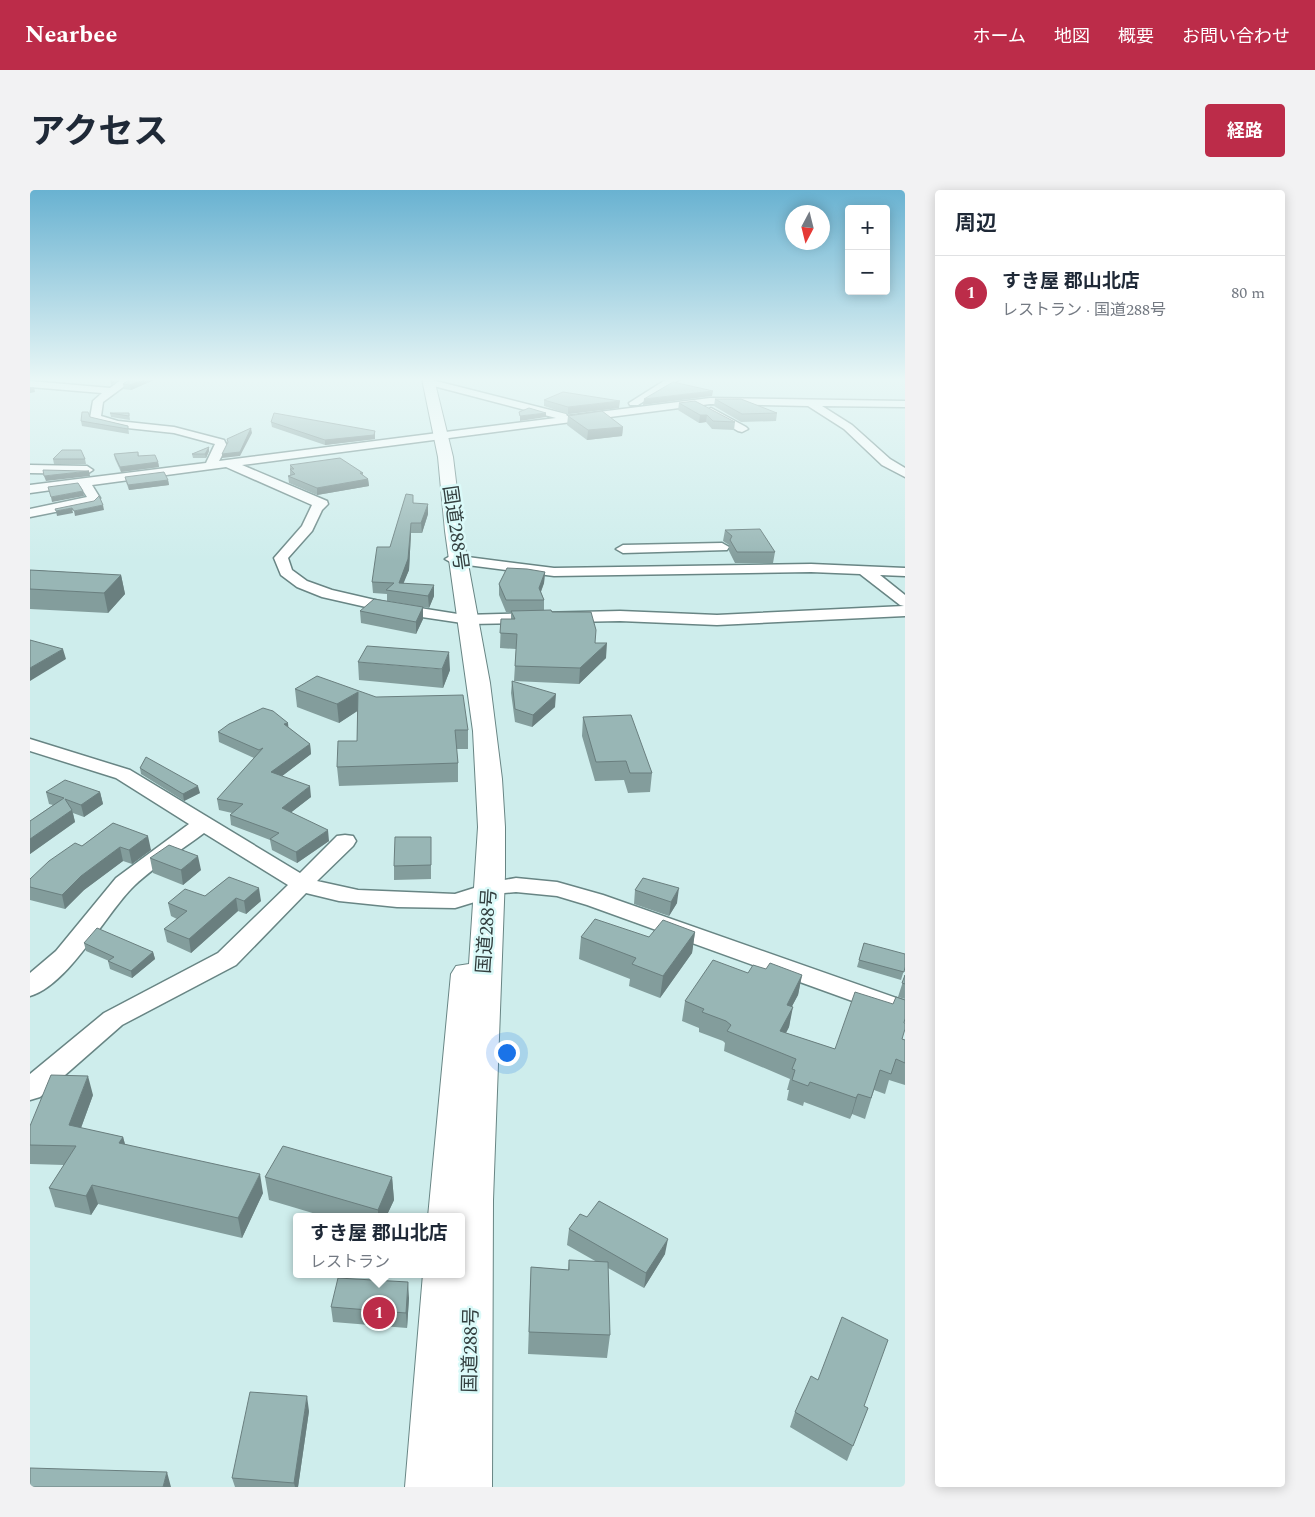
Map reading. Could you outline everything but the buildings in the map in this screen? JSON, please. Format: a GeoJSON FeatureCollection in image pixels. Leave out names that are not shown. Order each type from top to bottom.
{"type":"FeatureCollection","features":[{"type":"Feature","properties":{"kind":"highway","name":"国道288号"},"geometry":{"type":"LineString","coordinates":[[436,440],[464,618],[486,727],[490,798],[482,894],[460,1040],[448,1213]]}},
{"type":"Feature","properties":{"kind":"highway","name":"国道288号"},"geometry":{"type":"LineString","coordinates":[[468,1487],[474,1200],[487,924],[482,894]]}},
{"type":"Feature","properties":{"kind":"highway","name":"国道288号"},"geometry":{"type":"LineString","coordinates":[[429,1487],[444,1278]]}},
{"type":"Feature","properties":{"kind":"street"},"geometry":{"type":"LineString","coordinates":[[210,466],[221,446],[220,442],[211,440]]}},
{"type":"Feature","properties":{"kind":"street"},"geometry":{"type":"LineString","coordinates":[[30,489],[152,475],[417,440]]}},
{"type":"Feature","properties":{"kind":"street"},"geometry":{"type":"LineString","coordinates":[[862,440],[886,462],[905,473]]}},
{"type":"Feature","properties":{"kind":"street"},"geometry":{"type":"LineString","coordinates":[[229,464],[322,504],[316,508],[316,515],[305,531],[293,542],[281,558],[282,567],[290,576],[315,590],[351,601],[464,618],[620,616],[717,620],[905,611]]}},
{"type":"Feature","properties":{"kind":"street"},"geometry":{"type":"LineString","coordinates":[[30,469],[142,468],[152,475]]}},
{"type":"Feature","properties":{"kind":"street"},"geometry":{"type":"LineString","coordinates":[[30,513],[90,502],[94,498],[84,482]]}},
{"type":"Feature","properties":{"kind":"street"},"geometry":{"type":"LineString","coordinates":[[714,533],[732,570]]}},
{"type":"Feature","properties":{"kind":"street"},"geometry":{"type":"LineString","coordinates":[[623,549],[722,548]]}},
{"type":"Feature","properties":{"kind":"street"},"geometry":{"type":"LineString","coordinates":[[455,560],[554,572],[811,568],[866,572],[905,572]]}},
{"type":"Feature","properties":{"kind":"street"},"geometry":{"type":"LineString","coordinates":[[866,572],[871,578],[905,602]]}},
{"type":"Feature","properties":{"kind":"street"},"geometry":{"type":"LineString","coordinates":[[30,745],[123,774],[302,884],[325,893],[455,901],[482,894],[499,886],[546,887],[597,899],[660,925],[905,1011]]}},
{"type":"Feature","properties":{"kind":"street"},"geometry":{"type":"LineString","coordinates":[[30,987],[65,957],[124,883],[204,823]]}},
{"type":"Feature","properties":{"kind":"street"},"geometry":{"type":"LineString","coordinates":[[30,1090],[113,1020],[227,959],[345,841]]}},
{"type":"Feature","properties":{"kind":"place","name":"すき屋 郡山北店"},"geometry":{"type":"Point","coordinates":[379,1313]}}]}
